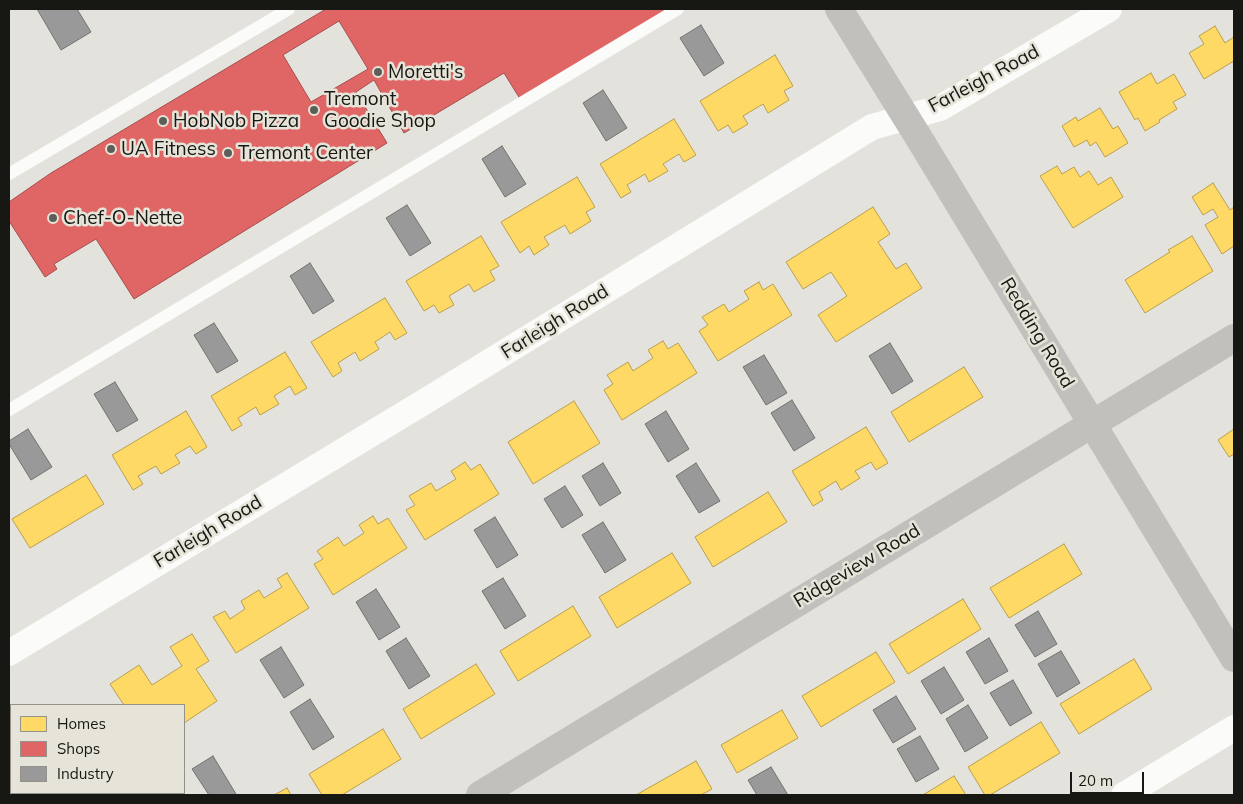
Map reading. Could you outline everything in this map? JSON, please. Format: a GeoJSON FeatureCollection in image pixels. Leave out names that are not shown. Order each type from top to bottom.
{"type":"FeatureCollection","features":[{"type":"Feature","properties":{"kind":"street","name":"Redding Road"},"geometry":{"type":"LineString","coordinates":[[839,9],[1234,658]]}},
{"type":"Feature","properties":{"kind":"street","name":"Farleigh Road"},"geometry":{"type":"LineString","coordinates":[[9,653],[424,402],[872,127],[940,108],[1109,9]]}},
{"type":"Feature","properties":{"kind":"street","name":"Ridgeview Road"},"geometry":{"type":"LineString","coordinates":[[480,795],[1234,338]]}},
{"type":"Feature","properties":{"kind":"street"},"geometry":{"type":"LineString","coordinates":[[1124,795],[1234,728]]}},
{"type":"Feature","properties":{"kind":"lane"},"geometry":{"type":"LineString","coordinates":[[9,174],[289,9]]}},
{"type":"Feature","properties":{"kind":"lane"},"geometry":{"type":"LineString","coordinates":[[9,410],[678,9]]}},
{"type":"Feature","properties":{"kind":"building: Homes"},"geometry":{"type":"Polygon","coordinates":[[[1215,26],[1225,43],[1234,37],[1234,61],[1204,79],[1189,53],[1204,44],[1199,36],[1215,26]]]}},
{"type":"Feature","properties":{"kind":"building: Homes"},"geometry":{"type":"Polygon","coordinates":[[[775,55],[793,86],[784,91],[789,100],[768,113],[763,104],[743,116],[748,124],[733,133],[728,125],[718,131],[700,101],[775,55]]]}},
{"type":"Feature","properties":{"kind":"building: Homes"},"geometry":{"type":"Polygon","coordinates":[[[1151,73],[1157,84],[1174,74],[1186,95],[1173,102],[1177,109],[1145,131],[1138,118],[1135,120],[1119,92],[1151,73]]]}},
{"type":"Feature","properties":{"kind":"building: Homes"},"geometry":{"type":"Polygon","coordinates":[[[1100,108],[1113,129],[1118,126],[1128,143],[1105,157],[1096,142],[1090,146],[1087,140],[1074,147],[1062,126],[1076,117],[1078,121],[1100,108]]]}},
{"type":"Feature","properties":{"kind":"building: Homes"},"geometry":{"type":"Polygon","coordinates":[[[674,119],[696,155],[684,162],[679,154],[663,164],[668,171],[649,182],[645,174],[627,185],[631,192],[621,198],[600,164],[674,119]]]}},
{"type":"Feature","properties":{"kind":"building: Homes"},"geometry":{"type":"Polygon","coordinates":[[[1057,166],[1062,174],[1074,167],[1080,177],[1089,171],[1098,185],[1111,177],[1123,197],[1073,228],[1040,176],[1057,166]]]}},
{"type":"Feature","properties":{"kind":"building: Homes"},"geometry":{"type":"Polygon","coordinates":[[[577,177],[595,207],[586,212],[591,221],[570,234],[565,225],[544,237],[549,245],[534,255],[529,246],[520,253],[501,222],[577,177]]]}},
{"type":"Feature","properties":{"kind":"building: Homes"},"geometry":{"type":"Polygon","coordinates":[[[1213,183],[1230,210],[1234,207],[1234,246],[1222,254],[1205,225],[1218,217],[1213,209],[1203,215],[1192,197],[1213,183]]]}},
{"type":"Feature","properties":{"kind":"building: Homes"},"geometry":{"type":"Polygon","coordinates":[[[873,207],[890,234],[878,242],[896,269],[906,263],[922,288],[836,342],[818,315],[847,296],[831,272],[803,289],[786,262],[873,207]]]}},
{"type":"Feature","properties":{"kind":"building: Homes"},"geometry":{"type":"Polygon","coordinates":[[[481,236],[499,266],[490,271],[495,280],[474,292],[469,284],[449,296],[454,305],[439,313],[434,305],[424,311],[406,281],[481,236]]]}},
{"type":"Feature","properties":{"kind":"building: Homes"},"geometry":{"type":"Polygon","coordinates":[[[1192,236],[1213,271],[1145,313],[1125,280],[1192,236]]]}},
{"type":"Feature","properties":{"kind":"building: Homes"},"geometry":{"type":"Polygon","coordinates":[[[759,282],[763,290],[773,284],[792,315],[718,361],[699,331],[708,325],[702,317],[724,304],[729,312],[749,299],[744,291],[759,282]]]}},
{"type":"Feature","properties":{"kind":"building: Homes"},"geometry":{"type":"Polygon","coordinates":[[[385,298],[407,333],[395,340],[390,332],[375,342],[379,349],[360,361],[355,352],[338,363],[342,371],[333,377],[311,342],[385,298]]]}},
{"type":"Feature","properties":{"kind":"building: Homes"},"geometry":{"type":"Polygon","coordinates":[[[663,341],[668,349],[678,343],[697,373],[622,420],[604,390],[613,384],[607,375],[628,362],[633,371],[653,358],[648,350],[663,341]]]}},
{"type":"Feature","properties":{"kind":"building: Homes"},"geometry":{"type":"Polygon","coordinates":[[[285,352],[307,388],[295,395],[290,386],[274,396],[279,404],[260,415],[256,407],[238,418],[242,425],[232,431],[211,396],[285,352]]]}},
{"type":"Feature","properties":{"kind":"building: Homes"},"geometry":{"type":"Polygon","coordinates":[[[964,367],[983,397],[909,442],[891,412],[964,367]]]}},
{"type":"Feature","properties":{"kind":"building: Homes"},"geometry":{"type":"Polygon","coordinates":[[[574,401],[600,443],[533,484],[508,442],[574,401]]]}},
{"type":"Feature","properties":{"kind":"building: Homes"},"geometry":{"type":"Polygon","coordinates":[[[186,411],[207,447],[196,454],[190,446],[175,455],[180,463],[161,474],[156,466],[138,476],[143,484],[133,490],[112,455],[186,411]]]}},
{"type":"Feature","properties":{"kind":"building: Homes"},"geometry":{"type":"Polygon","coordinates":[[[866,427],[888,463],[876,470],[871,462],[855,471],[860,478],[841,490],[836,481],[819,492],[823,500],[813,506],[792,471],[866,427]]]}},
{"type":"Feature","properties":{"kind":"building: Homes"},"geometry":{"type":"Polygon","coordinates":[[[1234,429],[1234,454],[1229,457],[1218,440],[1234,429]]]}},
{"type":"Feature","properties":{"kind":"building: Homes"},"geometry":{"type":"Polygon","coordinates":[[[465,462],[471,470],[480,464],[499,494],[425,540],[406,510],[415,505],[409,496],[431,483],[436,491],[456,479],[451,471],[465,462]]]}},
{"type":"Feature","properties":{"kind":"building: Homes"},"geometry":{"type":"Polygon","coordinates":[[[86,475],[104,504],[30,548],[12,519],[86,475]]]}},
{"type":"Feature","properties":{"kind":"building: Homes"},"geometry":{"type":"Polygon","coordinates":[[[768,492],[787,522],[713,567],[695,537],[768,492]]]}},
{"type":"Feature","properties":{"kind":"building: Homes"},"geometry":{"type":"Polygon","coordinates":[[[373,516],[378,524],[388,518],[407,548],[333,595],[314,564],[323,559],[317,551],[338,537],[344,546],[364,533],[359,525],[373,516]]]}},
{"type":"Feature","properties":{"kind":"building: Homes"},"geometry":{"type":"Polygon","coordinates":[[[1064,544],[1082,574],[1009,618],[990,588],[1064,544]]]}},
{"type":"Feature","properties":{"kind":"building: Homes"},"geometry":{"type":"Polygon","coordinates":[[[672,553],[691,583],[617,628],[599,597],[672,553]]]}},
{"type":"Feature","properties":{"kind":"building: Homes"},"geometry":{"type":"Polygon","coordinates":[[[287,573],[309,608],[236,653],[213,617],[225,611],[230,619],[245,609],[241,601],[259,590],[264,598],[282,587],[277,579],[287,573]]]}},
{"type":"Feature","properties":{"kind":"building: Homes"},"geometry":{"type":"Polygon","coordinates":[[[963,599],[981,629],[908,674],[889,644],[963,599]]]}},
{"type":"Feature","properties":{"kind":"building: Homes"},"geometry":{"type":"Polygon","coordinates":[[[573,606],[591,636],[518,681],[500,651],[573,606]]]}},
{"type":"Feature","properties":{"kind":"building: Homes"},"geometry":{"type":"Polygon","coordinates":[[[192,634],[209,661],[196,669],[217,701],[185,722],[185,704],[123,704],[110,684],[139,665],[152,685],[182,666],[170,647],[192,634]]]}},
{"type":"Feature","properties":{"kind":"building: Homes"},"geometry":{"type":"Polygon","coordinates":[[[876,652],[895,682],[821,727],[802,696],[876,652]]]}},
{"type":"Feature","properties":{"kind":"building: Homes"},"geometry":{"type":"Polygon","coordinates":[[[1134,659],[1152,689],[1079,734],[1060,704],[1134,659]]]}},
{"type":"Feature","properties":{"kind":"building: Homes"},"geometry":{"type":"Polygon","coordinates":[[[476,664],[495,694],[421,739],[403,709],[476,664]]]}},
{"type":"Feature","properties":{"kind":"building: Homes"},"geometry":{"type":"Polygon","coordinates":[[[782,710],[798,738],[737,773],[721,745],[782,710]]]}},
{"type":"Feature","properties":{"kind":"building: Homes"},"geometry":{"type":"Polygon","coordinates":[[[1041,722],[1060,753],[990,795],[985,795],[968,767],[1041,722]]]}},
{"type":"Feature","properties":{"kind":"building: Homes"},"geometry":{"type":"Polygon","coordinates":[[[383,729],[401,759],[342,795],[322,795],[309,774],[383,729]]]}},
{"type":"Feature","properties":{"kind":"building: Homes"},"geometry":{"type":"Polygon","coordinates":[[[696,761],[712,789],[701,795],[636,795],[696,761]]]}},
{"type":"Feature","properties":{"kind":"building: Homes"},"geometry":{"type":"Polygon","coordinates":[[[954,776],[966,795],[923,795],[954,776]]]}},
{"type":"Feature","properties":{"kind":"building: Homes"},"geometry":{"type":"Polygon","coordinates":[[[287,788],[291,795],[274,795],[287,788]]]}},
{"type":"Feature","properties":{"kind":"building: Shops","name":"Tremont Center"},"geometry":{"type":"Polygon","coordinates":[[[326,9],[673,9],[522,102],[504,73],[404,133],[374,80],[356,92],[387,143],[134,299],[96,239],[54,264],[57,269],[45,277],[9,221],[9,202],[51,173],[326,9]],[[339,21],[283,55],[311,102],[368,69],[339,21]]]}},
{"type":"Feature","properties":{"kind":"building: Industry"},"geometry":{"type":"Polygon","coordinates":[[[37,9],[77,9],[91,32],[61,50],[37,9]]]}},
{"type":"Feature","properties":{"kind":"building: Industry"},"geometry":{"type":"Polygon","coordinates":[[[701,25],[724,63],[704,76],[680,38],[701,25]]]}},
{"type":"Feature","properties":{"kind":"building: Industry"},"geometry":{"type":"Polygon","coordinates":[[[603,90],[627,128],[606,141],[583,103],[603,90]]]}},
{"type":"Feature","properties":{"kind":"building: Industry"},"geometry":{"type":"Polygon","coordinates":[[[502,146],[526,184],[505,197],[482,159],[502,146]]]}},
{"type":"Feature","properties":{"kind":"building: Industry"},"geometry":{"type":"Polygon","coordinates":[[[407,205],[431,243],[410,256],[386,218],[407,205]]]}},
{"type":"Feature","properties":{"kind":"building: Industry"},"geometry":{"type":"Polygon","coordinates":[[[310,263],[334,301],[313,314],[290,276],[310,263]]]}},
{"type":"Feature","properties":{"kind":"building: Industry"},"geometry":{"type":"Polygon","coordinates":[[[214,323],[238,361],[217,373],[194,335],[214,323]]]}},
{"type":"Feature","properties":{"kind":"building: Industry"},"geometry":{"type":"Polygon","coordinates":[[[890,343],[913,381],[892,394],[869,356],[890,343]]]}},
{"type":"Feature","properties":{"kind":"building: Industry"},"geometry":{"type":"Polygon","coordinates":[[[764,355],[787,393],[766,405],[743,367],[764,355]]]}},
{"type":"Feature","properties":{"kind":"building: Industry"},"geometry":{"type":"Polygon","coordinates":[[[115,382],[138,420],[117,432],[94,394],[115,382]]]}},
{"type":"Feature","properties":{"kind":"building: Industry"},"geometry":{"type":"Polygon","coordinates":[[[792,400],[815,438],[794,451],[771,413],[792,400]]]}},
{"type":"Feature","properties":{"kind":"building: Industry"},"geometry":{"type":"Polygon","coordinates":[[[666,411],[689,449],[668,462],[645,424],[666,411]]]}},
{"type":"Feature","properties":{"kind":"building: Industry"},"geometry":{"type":"Polygon","coordinates":[[[28,429],[52,467],[31,480],[9,444],[9,441],[28,429]]]}},
{"type":"Feature","properties":{"kind":"building: Industry"},"geometry":{"type":"Polygon","coordinates":[[[603,463],[621,493],[600,506],[582,476],[603,463]]]}},
{"type":"Feature","properties":{"kind":"building: Industry"},"geometry":{"type":"Polygon","coordinates":[[[696,463],[720,501],[699,513],[676,476],[696,463]]]}},
{"type":"Feature","properties":{"kind":"building: Industry"},"geometry":{"type":"Polygon","coordinates":[[[565,486],[583,515],[562,528],[544,499],[565,486]]]}},
{"type":"Feature","properties":{"kind":"building: Industry"},"geometry":{"type":"Polygon","coordinates":[[[495,517],[518,555],[497,568],[474,530],[495,517]]]}},
{"type":"Feature","properties":{"kind":"building: Industry"},"geometry":{"type":"Polygon","coordinates":[[[603,522],[626,560],[605,573],[582,535],[603,522]]]}},
{"type":"Feature","properties":{"kind":"building: Industry"},"geometry":{"type":"Polygon","coordinates":[[[503,578],[526,616],[505,629],[482,591],[503,578]]]}},
{"type":"Feature","properties":{"kind":"building: Industry"},"geometry":{"type":"Polygon","coordinates":[[[376,589],[400,627],[379,640],[356,602],[376,589]]]}},
{"type":"Feature","properties":{"kind":"building: Industry"},"geometry":{"type":"Polygon","coordinates":[[[1038,611],[1057,644],[1035,657],[1015,625],[1038,611]]]}},
{"type":"Feature","properties":{"kind":"building: Industry"},"geometry":{"type":"Polygon","coordinates":[[[406,638],[430,676],[409,689],[386,651],[406,638]]]}},
{"type":"Feature","properties":{"kind":"building: Industry"},"geometry":{"type":"Polygon","coordinates":[[[989,638],[1008,671],[985,684],[966,652],[989,638]]]}},
{"type":"Feature","properties":{"kind":"building: Industry"},"geometry":{"type":"Polygon","coordinates":[[[281,647],[304,685],[284,698],[260,660],[281,647]]]}},
{"type":"Feature","properties":{"kind":"building: Industry"},"geometry":{"type":"Polygon","coordinates":[[[1061,651],[1080,683],[1057,697],[1038,664],[1061,651]]]}},
{"type":"Feature","properties":{"kind":"building: Industry"},"geometry":{"type":"Polygon","coordinates":[[[944,667],[964,700],[941,714],[921,681],[944,667]]]}},
{"type":"Feature","properties":{"kind":"building: Industry"},"geometry":{"type":"Polygon","coordinates":[[[1013,680],[1032,713],[1010,726],[990,693],[1013,680]]]}},
{"type":"Feature","properties":{"kind":"building: Industry"},"geometry":{"type":"Polygon","coordinates":[[[896,696],[916,729],[893,743],[873,710],[896,696]]]}},
{"type":"Feature","properties":{"kind":"building: Industry"},"geometry":{"type":"Polygon","coordinates":[[[310,699],[334,737],[313,750],[290,712],[310,699]]]}},
{"type":"Feature","properties":{"kind":"building: Industry"},"geometry":{"type":"Polygon","coordinates":[[[968,705],[988,738],[965,752],[946,719],[968,705]]]}},
{"type":"Feature","properties":{"kind":"building: Industry"},"geometry":{"type":"Polygon","coordinates":[[[920,736],[939,769],[916,782],[897,749],[920,736]]]}},
{"type":"Feature","properties":{"kind":"building: Industry"},"geometry":{"type":"Polygon","coordinates":[[[213,756],[236,794],[209,795],[192,769],[213,756]]]}},
{"type":"Feature","properties":{"kind":"building: Industry"},"geometry":{"type":"Polygon","coordinates":[[[771,767],[788,795],[757,795],[748,780],[771,767]]]}},
{"type":"Feature","properties":{"kind":"place","name":"Moretti's"},"geometry":{"type":"Point","coordinates":[378,72]}},
{"type":"Feature","properties":{"kind":"place","name":"Tremont Goodie Shop"},"geometry":{"type":"Point","coordinates":[314,110]}},
{"type":"Feature","properties":{"kind":"place","name":"HobNob Pizza"},"geometry":{"type":"Point","coordinates":[163,121]}},
{"type":"Feature","properties":{"kind":"place","name":"UA Fitness"},"geometry":{"type":"Point","coordinates":[111,149]}},
{"type":"Feature","properties":{"kind":"place","name":"Tremont Center"},"geometry":{"type":"Point","coordinates":[228,153]}},
{"type":"Feature","properties":{"kind":"place","name":"Chef-O-Nette"},"geometry":{"type":"Point","coordinates":[53,218]}}]}
